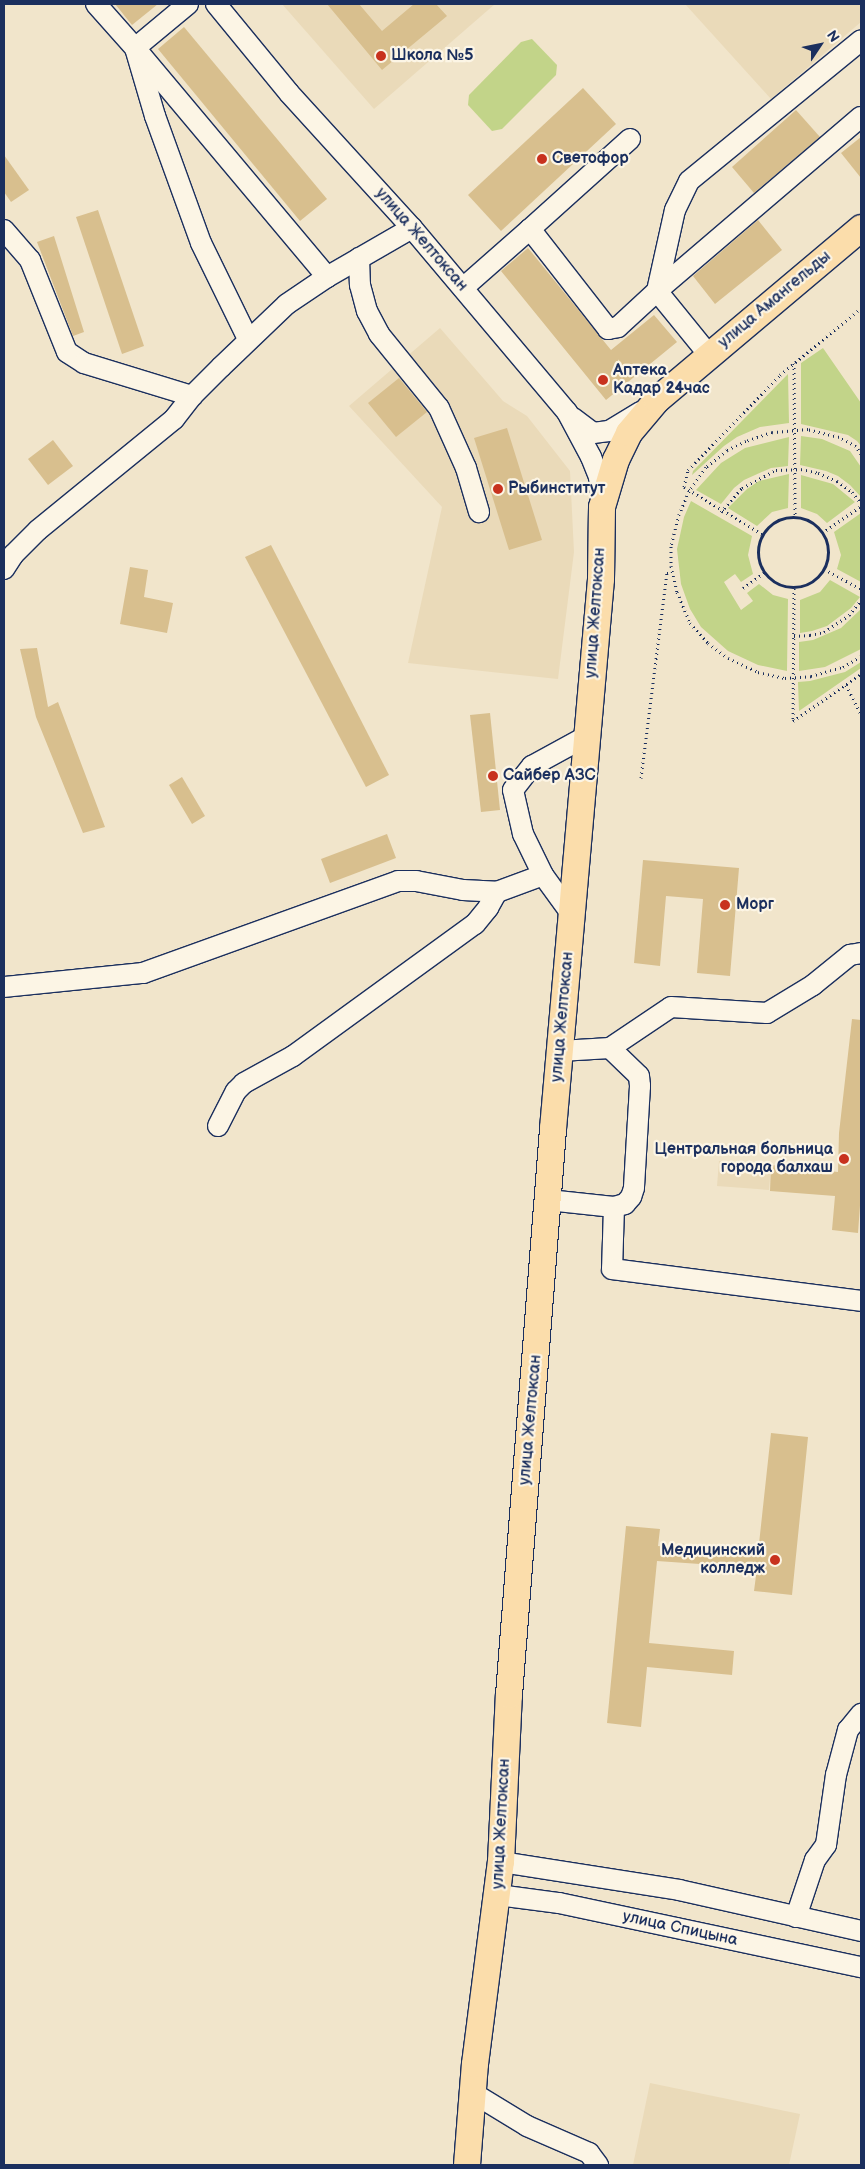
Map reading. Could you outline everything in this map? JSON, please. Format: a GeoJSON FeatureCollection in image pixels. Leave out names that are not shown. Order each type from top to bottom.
{"type":"FeatureCollection","features":[{"type":"Feature","properties":{"kind":"main road","name":"улица Амангельды"},"geometry":{"type":"LineString","coordinates":[[657,400],[861,228]]}},
{"type":"Feature","properties":{"kind":"main road"},"geometry":{"type":"LineString","coordinates":[[602,507],[616,460],[630,434],[657,400]]}},
{"type":"Feature","properties":{"kind":"main road","name":"улица Желтоксан"},"geometry":{"type":"LineString","coordinates":[[467,2165],[473,2093],[501,1862],[509,1695],[560,1052],[601,579],[602,507]]}},
{"type":"Feature","properties":{"kind":"street"},"geometry":{"type":"LineString","coordinates":[[96,4],[327,277]]}},
{"type":"Feature","properties":{"kind":"street"},"geometry":{"type":"LineString","coordinates":[[134,48],[188,4]]}},
{"type":"Feature","properties":{"kind":"street","name":"улица Желтоксан"},"geometry":{"type":"LineString","coordinates":[[216,4],[289,94],[412,228],[567,412],[584,442],[599,477],[602,507]]}},
{"type":"Feature","properties":{"kind":"street"},"geometry":{"type":"LineString","coordinates":[[657,291],[676,210],[689,181],[861,40]]}},
{"type":"Feature","properties":{"kind":"street"},"geometry":{"type":"LineString","coordinates":[[134,48],[155,116],[201,243],[248,339]]}},
{"type":"Feature","properties":{"kind":"street"},"geometry":{"type":"LineString","coordinates":[[530,229],[608,329],[618,327],[657,291],[861,117]]}},
{"type":"Feature","properties":{"kind":"street"},"geometry":{"type":"LineString","coordinates":[[463,288],[630,139]]}},
{"type":"Feature","properties":{"kind":"street"},"geometry":{"type":"LineString","coordinates":[[7,556],[174,419],[192,396],[248,339],[287,304],[327,277],[412,228]]}},
{"type":"Feature","properties":{"kind":"street"},"geometry":{"type":"LineString","coordinates":[[4,230],[30,260],[67,352],[84,363],[192,396]]}},
{"type":"Feature","properties":{"kind":"street"},"geometry":{"type":"LineString","coordinates":[[359,258],[360,285],[368,311],[379,334],[439,408],[466,468],[479,512]]}},
{"type":"Feature","properties":{"kind":"street"},"geometry":{"type":"LineString","coordinates":[[657,291],[709,355]]}},
{"type":"Feature","properties":{"kind":"street","name":"улица Амангельды"},"geometry":{"type":"LineString","coordinates":[[567,412],[594,433],[609,431],[657,400]]}},
{"type":"Feature","properties":{"kind":"street"},"geometry":{"type":"LineString","coordinates":[[572,915],[543,875],[523,834],[513,790],[532,766],[587,736]]}},
{"type":"Feature","properties":{"kind":"street"},"geometry":{"type":"LineString","coordinates":[[4,987],[143,973],[398,881],[416,881],[463,890],[497,892],[543,875]]}},
{"type":"Feature","properties":{"kind":"street"},"geometry":{"type":"LineString","coordinates":[[218,1126],[236,1091],[244,1083],[292,1056],[475,924],[497,892]]}},
{"type":"Feature","properties":{"kind":"street"},"geometry":{"type":"LineString","coordinates":[[560,1052],[610,1048],[671,1007],[767,1012],[813,985],[850,955],[861,953]]}},
{"type":"Feature","properties":{"kind":"street"},"geometry":{"type":"LineString","coordinates":[[548,1200],[614,1207],[625,1204],[631,1198],[634,1188],[639,1076],[610,1048]]}},
{"type":"Feature","properties":{"kind":"street"},"geometry":{"type":"LineString","coordinates":[[614,1207],[612,1269],[861,1301]]}},
{"type":"Feature","properties":{"kind":"street"},"geometry":{"type":"LineString","coordinates":[[796,1917],[815,1860],[826,1846],[836,1775],[848,1730],[861,1714]]}},
{"type":"Feature","properties":{"kind":"street"},"geometry":{"type":"LineString","coordinates":[[501,1862],[678,1890],[861,1931]]}},
{"type":"Feature","properties":{"kind":"street","name":"улица Спицына"},"geometry":{"type":"LineString","coordinates":[[498,1895],[559,1903],[861,1967]]}},
{"type":"Feature","properties":{"kind":"street"},"geometry":{"type":"LineString","coordinates":[[473,2093],[527,2126],[589,2153],[598,2165]]}},
{"type":"Feature","properties":{"kind":"path"},"geometry":{"type":"LineString","coordinates":[[762,534],[689,492],[684,487],[688,470],[794,363],[861,308]]}},
{"type":"Feature","properties":{"kind":"path"},"geometry":{"type":"LineString","coordinates":[[794,363],[795,517]]}},
{"type":"Feature","properties":{"kind":"path"},"geometry":{"type":"LineString","coordinates":[[861,454],[856,446],[839,437],[795,429],[772,432],[727,450],[706,468],[689,492],[679,514],[671,546],[673,573],[677,592],[690,623],[708,643],[728,658],[758,672],[793,677],[811,676],[843,668],[861,656]]}},
{"type":"Feature","properties":{"kind":"path"},"geometry":{"type":"LineString","coordinates":[[721,512],[742,488],[759,477],[776,470],[795,469],[818,473],[836,481],[852,492],[861,505],[822,533]]}},
{"type":"Feature","properties":{"kind":"path"},"geometry":{"type":"LineString","coordinates":[[795,517],[814,524],[822,533],[827,543],[828,555],[824,569],[811,583],[794,588],[778,585],[764,573],[758,558],[758,546],[762,534],[770,525],[780,519],[795,517]]}},
{"type":"Feature","properties":{"kind":"path"},"geometry":{"type":"LineString","coordinates":[[824,569],[861,589]]}},
{"type":"Feature","properties":{"kind":"path"},"geometry":{"type":"LineString","coordinates":[[641,778],[667,573],[673,573]]}},
{"type":"Feature","properties":{"kind":"path"},"geometry":{"type":"LineString","coordinates":[[743,588],[764,573]]}},
{"type":"Feature","properties":{"kind":"path"},"geometry":{"type":"LineString","coordinates":[[794,588],[793,721],[861,674]]}},
{"type":"Feature","properties":{"kind":"path"},"geometry":{"type":"LineString","coordinates":[[794,636],[810,635],[831,628],[849,615],[861,600]]}},
{"type":"Feature","properties":{"kind":"path"},"geometry":{"type":"LineString","coordinates":[[846,685],[861,716]]}},
{"type":"Feature","properties":{"kind":"shaded area","name":"Школа №5"},"geometry":{"type":"Polygon","coordinates":[[[282,4],[495,4],[374,109],[282,4]]]}},
{"type":"Feature","properties":{"kind":"shaded area"},"geometry":{"type":"Polygon","coordinates":[[[685,4],[860,4],[861,22],[771,99],[685,4]]]}},
{"type":"Feature","properties":{"kind":"shaded area","name":"Рыбинститут"},"geometry":{"type":"Polygon","coordinates":[[[440,328],[503,401],[527,416],[570,471],[574,552],[558,679],[408,663],[442,507],[349,406],[440,328]]]}},
{"type":"Feature","properties":{"kind":"shaded area"},"geometry":{"type":"Polygon","coordinates":[[[719,1161],[771,1165],[769,1190],[717,1186],[719,1161]]]}},
{"type":"Feature","properties":{"kind":"shaded area"},"geometry":{"type":"Polygon","coordinates":[[[650,2083],[800,2114],[789,2165],[633,2165],[650,2083]]]}},
{"type":"Feature","properties":{"kind":"green space"},"geometry":{"type":"Polygon","coordinates":[[[532,39],[557,65],[556,75],[502,129],[492,131],[468,105],[469,95],[521,42],[532,39]]]}},
{"type":"Feature","properties":{"kind":"green space"},"geometry":{"type":"Polygon","coordinates":[[[823,348],[861,403],[861,446],[848,435],[801,424],[801,363],[823,348]]]}},
{"type":"Feature","properties":{"kind":"green space"},"geometry":{"type":"Polygon","coordinates":[[[788,374],[789,423],[760,427],[737,437],[724,446],[692,475],[693,471],[788,374]]]}},
{"type":"Feature","properties":{"kind":"green space"},"geometry":{"type":"Polygon","coordinates":[[[801,436],[822,439],[850,451],[861,467],[861,497],[838,476],[800,465],[801,436]]]}},
{"type":"Feature","properties":{"kind":"green space"},"geometry":{"type":"Polygon","coordinates":[[[789,437],[788,466],[771,468],[744,480],[734,488],[721,504],[696,490],[721,463],[745,448],[789,437]]]}},
{"type":"Feature","properties":{"kind":"green space"},"geometry":{"type":"Polygon","coordinates":[[[789,474],[788,508],[772,512],[757,526],[728,508],[747,489],[759,481],[789,474]]]}},
{"type":"Feature","properties":{"kind":"green space"},"geometry":{"type":"Polygon","coordinates":[[[801,475],[833,484],[855,502],[827,523],[817,514],[801,508],[801,475]]]}},
{"type":"Feature","properties":{"kind":"green space"},"geometry":{"type":"Polygon","coordinates":[[[691,501],[752,536],[748,555],[753,574],[741,582],[735,574],[724,582],[741,610],[753,601],[747,593],[759,584],[773,595],[788,599],[787,671],[758,665],[728,651],[701,627],[690,609],[681,584],[677,549],[684,517],[691,501]]]}},
{"type":"Feature","properties":{"kind":"green space"},"geometry":{"type":"Polygon","coordinates":[[[861,513],[861,582],[837,569],[841,555],[834,532],[861,513]]]}},
{"type":"Feature","properties":{"kind":"green space"},"geometry":{"type":"Polygon","coordinates":[[[830,580],[860,597],[851,608],[827,626],[800,633],[800,600],[820,592],[830,580]]]}},
{"type":"Feature","properties":{"kind":"green space"},"geometry":{"type":"Polygon","coordinates":[[[861,609],[861,649],[825,667],[799,671],[799,642],[813,640],[841,628],[861,609]]]}},
{"type":"Feature","properties":{"kind":"green space"},"geometry":{"type":"Polygon","coordinates":[[[861,662],[861,668],[799,711],[798,682],[810,681],[845,672],[861,662]]]}},
{"type":"Feature","properties":{"kind":"building"},"geometry":{"type":"Polygon","coordinates":[[[115,4],[158,4],[132,25],[115,4]]]}},
{"type":"Feature","properties":{"kind":"building"},"geometry":{"type":"Polygon","coordinates":[[[327,4],[359,4],[382,31],[414,4],[436,4],[447,16],[382,70],[327,4]]]}},
{"type":"Feature","properties":{"kind":"building"},"geometry":{"type":"Polygon","coordinates":[[[184,27],[327,199],[300,221],[158,49],[184,27]]]}},
{"type":"Feature","properties":{"kind":"building","name":"Светофор"},"geometry":{"type":"Polygon","coordinates":[[[583,88],[616,124],[501,231],[468,195],[583,88]]]}},
{"type":"Feature","properties":{"kind":"building"},"geometry":{"type":"Polygon","coordinates":[[[796,110],[820,137],[754,193],[732,167],[796,110]]]}},
{"type":"Feature","properties":{"kind":"building"},"geometry":{"type":"Polygon","coordinates":[[[861,137],[861,178],[841,153],[861,137]]]}},
{"type":"Feature","properties":{"kind":"building"},"geometry":{"type":"Polygon","coordinates":[[[4,155],[29,190],[11,202],[4,192],[4,155]]]}},
{"type":"Feature","properties":{"kind":"building"},"geometry":{"type":"Polygon","coordinates":[[[98,210],[144,346],[122,354],[76,217],[98,210]]]}},
{"type":"Feature","properties":{"kind":"building"},"geometry":{"type":"Polygon","coordinates":[[[758,220],[782,250],[715,304],[693,276],[758,220]]]}},
{"type":"Feature","properties":{"kind":"building"},"geometry":{"type":"Polygon","coordinates":[[[54,236],[84,332],[73,336],[37,242],[54,236]]]}},
{"type":"Feature","properties":{"kind":"building"},"geometry":{"type":"Polygon","coordinates":[[[528,248],[611,350],[654,315],[677,342],[606,400],[501,271],[528,248]]]}},
{"type":"Feature","properties":{"kind":"building"},"geometry":{"type":"Polygon","coordinates":[[[399,378],[427,412],[396,437],[368,403],[399,378]]]}},
{"type":"Feature","properties":{"kind":"building"},"geometry":{"type":"Polygon","coordinates":[[[507,428],[542,540],[509,550],[474,438],[507,428]]]}},
{"type":"Feature","properties":{"kind":"building"},"geometry":{"type":"Polygon","coordinates":[[[53,440],[73,466],[48,485],[28,459],[53,440]]]}},
{"type":"Feature","properties":{"kind":"building"},"geometry":{"type":"Polygon","coordinates":[[[271,545],[389,775],[366,787],[245,557],[271,545]]]}},
{"type":"Feature","properties":{"kind":"building"},"geometry":{"type":"Polygon","coordinates":[[[130,567],[148,570],[144,597],[173,603],[167,633],[120,624],[130,567]]]}},
{"type":"Feature","properties":{"kind":"building"},"geometry":{"type":"Polygon","coordinates":[[[37,648],[48,707],[58,702],[105,827],[83,833],[36,717],[20,649],[37,648]]]}},
{"type":"Feature","properties":{"kind":"building"},"geometry":{"type":"Polygon","coordinates":[[[490,713],[500,810],[481,812],[470,715],[490,713]]]}},
{"type":"Feature","properties":{"kind":"building"},"geometry":{"type":"Polygon","coordinates":[[[182,777],[205,816],[192,824],[169,785],[182,777]]]}},
{"type":"Feature","properties":{"kind":"building"},"geometry":{"type":"Polygon","coordinates":[[[387,834],[396,858],[330,883],[321,859],[387,834]]]}},
{"type":"Feature","properties":{"kind":"building"},"geometry":{"type":"Polygon","coordinates":[[[643,860],[739,868],[730,976],[697,973],[703,899],[666,896],[660,966],[634,963],[643,860]]]}},
{"type":"Feature","properties":{"kind":"building"},"geometry":{"type":"Polygon","coordinates":[[[852,1019],[861,1020],[861,1192],[858,1233],[832,1230],[835,1196],[770,1191],[771,1165],[838,1172],[839,1133],[852,1019]]]}},
{"type":"Feature","properties":{"kind":"building"},"geometry":{"type":"Polygon","coordinates":[[[771,1433],[808,1437],[792,1595],[754,1591],[757,1568],[657,1561],[649,1643],[734,1651],[732,1675],[647,1667],[641,1727],[607,1723],[626,1526],[660,1529],[658,1546],[758,1553],[771,1433]]]}},
{"type":"Feature","properties":{"kind":"place","name":"Школа №5"},"geometry":{"type":"Point","coordinates":[381,56]}},
{"type":"Feature","properties":{"kind":"place","name":"Светофор"},"geometry":{"type":"Point","coordinates":[542,159]}},
{"type":"Feature","properties":{"kind":"place","name":"Аптека Кадар 24час"},"geometry":{"type":"Point","coordinates":[603,380]}},
{"type":"Feature","properties":{"kind":"place","name":"Рыбинститут"},"geometry":{"type":"Point","coordinates":[498,489]}},
{"type":"Feature","properties":{"kind":"place","name":"Сайбер АЗС"},"geometry":{"type":"Point","coordinates":[493,776]}},
{"type":"Feature","properties":{"kind":"place","name":"Морг"},"geometry":{"type":"Point","coordinates":[725,905]}},
{"type":"Feature","properties":{"kind":"place","name":"Центральная больница города балхаш"},"geometry":{"type":"Point","coordinates":[844,1159]}},
{"type":"Feature","properties":{"kind":"place","name":"Медицинский колледж"},"geometry":{"type":"Point","coordinates":[775,1560]}}]}
